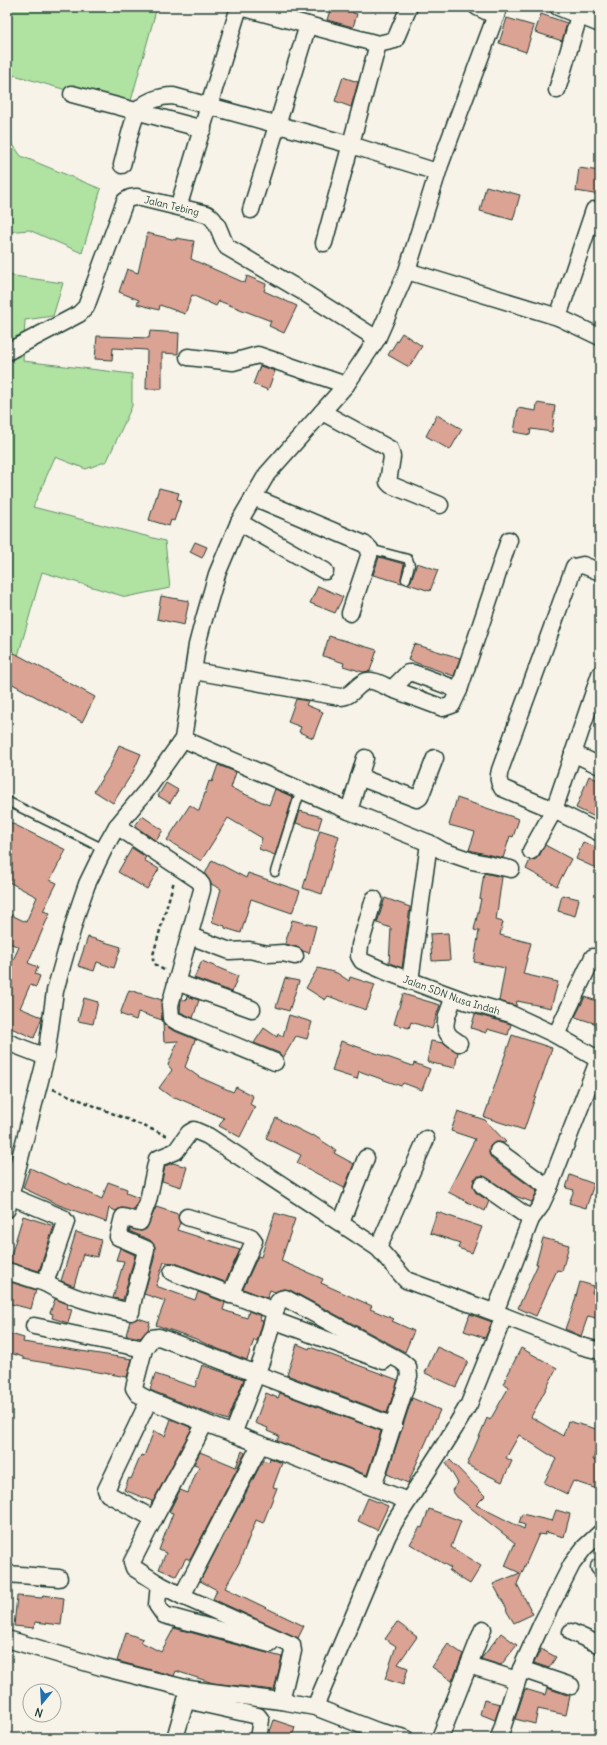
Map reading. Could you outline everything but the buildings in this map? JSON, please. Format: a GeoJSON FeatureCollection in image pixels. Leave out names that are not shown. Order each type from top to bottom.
{"type":"FeatureCollection","features":[{"type":"Feature","properties":{"kind":"street"},"geometry":{"type":"LineString","coordinates":[[182,198],[240,7],[378,44],[396,40],[409,7]]}},
{"type":"Feature","properties":{"kind":"street"},"geometry":{"type":"LineString","coordinates":[[45,1283],[66,1222],[63,1218],[9,1203],[46,1057],[55,991],[87,884],[117,826],[147,790],[183,739],[197,645],[217,574],[239,522],[267,474],[346,385],[378,339],[407,271],[437,172],[497,11],[477,7]]}},
{"type":"Feature","properties":{"kind":"street"},"geometry":{"type":"LineString","coordinates":[[558,7],[600,24]]}},
{"type":"Feature","properties":{"kind":"street"},"geometry":{"type":"LineString","coordinates":[[557,90],[579,16]]}},
{"type":"Feature","properties":{"kind":"street"},"geometry":{"type":"LineString","coordinates":[[251,210],[308,25]]}},
{"type":"Feature","properties":{"kind":"street"},"geometry":{"type":"LineString","coordinates":[[324,243],[378,44]]}},
{"type":"Feature","properties":{"kind":"street"},"geometry":{"type":"LineString","coordinates":[[72,94],[203,129]]}},
{"type":"Feature","properties":{"kind":"street"},"geometry":{"type":"LineString","coordinates":[[122,165],[137,112],[152,100],[164,96],[173,96],[351,145],[437,172]]}},
{"type":"Feature","properties":{"kind":"street","name":"Jalan Tebing"},"geometry":{"type":"LineString","coordinates":[[10,351],[79,314],[86,307],[125,201],[136,197],[207,214],[217,223],[222,240],[227,247],[300,290],[378,339]]}},
{"type":"Feature","properties":{"kind":"street"},"geometry":{"type":"LineString","coordinates":[[558,317],[594,210]]}},
{"type":"Feature","properties":{"kind":"street"},"geometry":{"type":"LineString","coordinates":[[407,271],[558,317],[600,337]]}},
{"type":"Feature","properties":{"kind":"street"},"geometry":{"type":"LineString","coordinates":[[188,357],[233,362],[258,355],[346,385]]}},
{"type":"Feature","properties":{"kind":"street"},"geometry":{"type":"LineString","coordinates":[[322,412],[390,449],[392,457],[388,482],[391,486],[440,505]]}},
{"type":"Feature","properties":{"kind":"street"},"geometry":{"type":"LineString","coordinates":[[253,496],[364,544],[370,549],[350,613]]}},
{"type":"Feature","properties":{"kind":"street"},"geometry":{"type":"LineString","coordinates":[[239,522],[325,571]]}},
{"type":"Feature","properties":{"kind":"street"},"geometry":{"type":"LineString","coordinates":[[194,671],[340,697],[350,695],[367,681],[372,681],[443,708],[452,705],[459,690],[509,540]]}},
{"type":"Feature","properties":{"kind":"street"},"geometry":{"type":"LineString","coordinates":[[600,572],[583,565],[574,567],[498,778],[499,784],[502,788],[554,810],[600,832]]}},
{"type":"Feature","properties":{"kind":"street"},"geometry":{"type":"LineString","coordinates":[[392,689],[404,676],[413,673],[459,690]]}},
{"type":"Feature","properties":{"kind":"street"},"geometry":{"type":"LineString","coordinates":[[531,851],[554,810],[573,753],[596,697],[600,674]]}},
{"type":"Feature","properties":{"kind":"street"},"geometry":{"type":"LineString","coordinates":[[183,739],[301,789],[348,811],[429,843],[443,851],[472,861],[511,869]]}},
{"type":"Feature","properties":{"kind":"street"},"geometry":{"type":"LineString","coordinates":[[573,753],[600,766]]}},
{"type":"Feature","properties":{"kind":"street"},"geometry":{"type":"LineString","coordinates":[[348,811],[365,758]]}},
{"type":"Feature","properties":{"kind":"street"},"geometry":{"type":"LineString","coordinates":[[359,778],[417,799],[420,797],[435,758]]}},
{"type":"Feature","properties":{"kind":"street"},"geometry":{"type":"LineString","coordinates":[[117,826],[198,880],[202,885],[190,936],[170,1005],[171,1018],[275,1062]]}},
{"type":"Feature","properties":{"kind":"street"},"geometry":{"type":"LineString","coordinates":[[410,981],[429,843]]}},
{"type":"Feature","properties":{"kind":"street","name":"Jalan SDN Nusa Indah"},"geometry":{"type":"LineString","coordinates":[[315,1707],[387,1537],[469,1404],[531,1218],[540,1207],[549,1188],[599,1058],[511,1014],[454,997],[365,963],[359,958],[360,945],[374,900]]}},
{"type":"Feature","properties":{"kind":"street"},"geometry":{"type":"LineString","coordinates":[[190,936],[230,952],[249,950],[268,954],[283,953],[295,956]]}},
{"type":"Feature","properties":{"kind":"street"},"geometry":{"type":"LineString","coordinates":[[556,1036],[593,957]]}},
{"type":"Feature","properties":{"kind":"street"},"geometry":{"type":"LineString","coordinates":[[177,980],[252,1009]]}},
{"type":"Feature","properties":{"kind":"street"},"geometry":{"type":"LineString","coordinates":[[454,997],[445,1025],[449,1035],[459,1043]]}},
{"type":"Feature","properties":{"kind":"street"},"geometry":{"type":"LineString","coordinates":[[7,1042],[46,1057]]}},
{"type":"Feature","properties":{"kind":"street"},"geometry":{"type":"LineString","coordinates":[[7,1271],[45,1283],[61,1293],[75,1298],[131,1312],[134,1291],[144,1262],[146,1249],[118,1237],[123,1217],[140,1222],[148,1201],[157,1159],[176,1151],[189,1133],[194,1130],[200,1132],[378,1248],[406,1280],[581,1346],[600,1351]]}},
{"type":"Feature","properties":{"kind":"street"},"geometry":{"type":"LineString","coordinates":[[378,1248],[426,1139]]}},
{"type":"Feature","properties":{"kind":"street"},"geometry":{"type":"LineString","coordinates":[[498,1151],[549,1188]]}},
{"type":"Feature","properties":{"kind":"street"},"geometry":{"type":"LineString","coordinates":[[340,1223],[366,1158]]}},
{"type":"Feature","properties":{"kind":"street"},"geometry":{"type":"LineString","coordinates":[[482,1185],[531,1218]]}},
{"type":"Feature","properties":{"kind":"street"},"geometry":{"type":"LineString","coordinates":[[187,1217],[251,1237],[254,1241],[230,1295]]}},
{"type":"Feature","properties":{"kind":"street"},"geometry":{"type":"LineString","coordinates":[[172,1272],[230,1295],[274,1316],[410,1370]]}},
{"type":"Feature","properties":{"kind":"street"},"geometry":{"type":"LineString","coordinates":[[233,1434],[257,1373],[278,1302],[281,1299],[285,1298],[401,1361],[410,1370]]}},
{"type":"Feature","properties":{"kind":"street"},"geometry":{"type":"LineString","coordinates":[[34,1326],[144,1349]]}},
{"type":"Feature","properties":{"kind":"street"},"geometry":{"type":"LineString","coordinates":[[394,1426],[159,1337],[152,1338],[144,1349],[134,1388],[138,1394],[149,1400],[260,1445],[408,1501]]}},
{"type":"Feature","properties":{"kind":"street"},"geometry":{"type":"LineString","coordinates":[[373,1487],[394,1426],[410,1370]]}},
{"type":"Feature","properties":{"kind":"street"},"geometry":{"type":"LineString","coordinates":[[149,1400],[106,1490],[108,1494],[154,1519]]}},
{"type":"Feature","properties":{"kind":"street"},"geometry":{"type":"LineString","coordinates":[[205,1423],[132,1562],[134,1568],[159,1584],[182,1596],[292,1645],[293,1651],[282,1701]]}},
{"type":"Feature","properties":{"kind":"street"},"geometry":{"type":"LineString","coordinates":[[182,1596],[260,1445]]}},
{"type":"Feature","properties":{"kind":"street"},"geometry":{"type":"LineString","coordinates":[[499,1738],[519,1674],[572,1564],[584,1548],[600,1533]]}},
{"type":"Feature","properties":{"kind":"street"},"geometry":{"type":"LineString","coordinates":[[7,1574],[59,1578]]}},
{"type":"Feature","properties":{"kind":"street"},"geometry":{"type":"LineString","coordinates":[[159,1584],[157,1605],[164,1615],[293,1651]]}},
{"type":"Feature","properties":{"kind":"street"},"geometry":{"type":"LineString","coordinates":[[440,1738],[483,1629]]}},
{"type":"Feature","properties":{"kind":"street"},"geometry":{"type":"LineString","coordinates":[[571,1632],[600,1645]]}},
{"type":"Feature","properties":{"kind":"street"},"geometry":{"type":"LineString","coordinates":[[7,1639],[258,1716],[261,1720],[258,1738]]}},
{"type":"Feature","properties":{"kind":"street"},"geometry":{"type":"LineString","coordinates":[[469,1665],[519,1674],[571,1686]]}},
{"type":"Feature","properties":{"kind":"street"},"geometry":{"type":"LineString","coordinates":[[188,1694],[282,1701],[315,1707],[376,1734],[405,1738]]}},
{"type":"Feature","properties":{"kind":"street"},"geometry":{"type":"LineString","coordinates":[[176,1738],[188,1694]]}},
{"type":"Feature","properties":{"kind":"lane"},"geometry":{"type":"LineString","coordinates":[[370,549],[408,559],[410,564],[406,579]]}},
{"type":"Feature","properties":{"kind":"lane"},"geometry":{"type":"LineString","coordinates":[[274,872],[301,789]]}},
{"type":"Feature","properties":{"kind":"lane"},"geometry":{"type":"LineString","coordinates":[[7,801],[104,849]]}},
{"type":"Feature","properties":{"kind":"path"},"geometry":{"type":"LineString","coordinates":[[177,980],[156,965],[153,960],[178,867]]}},
{"type":"Feature","properties":{"kind":"path"},"geometry":{"type":"LineString","coordinates":[[39,1084],[182,1142]]}},
{"type":"Feature","properties":{"kind":"green space"},"geometry":{"type":"Polygon","coordinates":[[[7,7],[157,7],[129,108],[14,75],[7,96],[7,7]]]}},
{"type":"Feature","properties":{"kind":"green space"},"geometry":{"type":"Polygon","coordinates":[[[7,136],[21,156],[101,189],[82,253],[29,230],[7,232],[7,136]]]}},
{"type":"Feature","properties":{"kind":"green space"},"geometry":{"type":"Polygon","coordinates":[[[7,275],[63,283],[53,316],[25,320],[23,361],[132,374],[132,406],[107,461],[86,469],[55,457],[33,507],[165,541],[170,588],[126,597],[42,572],[16,663],[7,658],[7,275]]]}}]}
